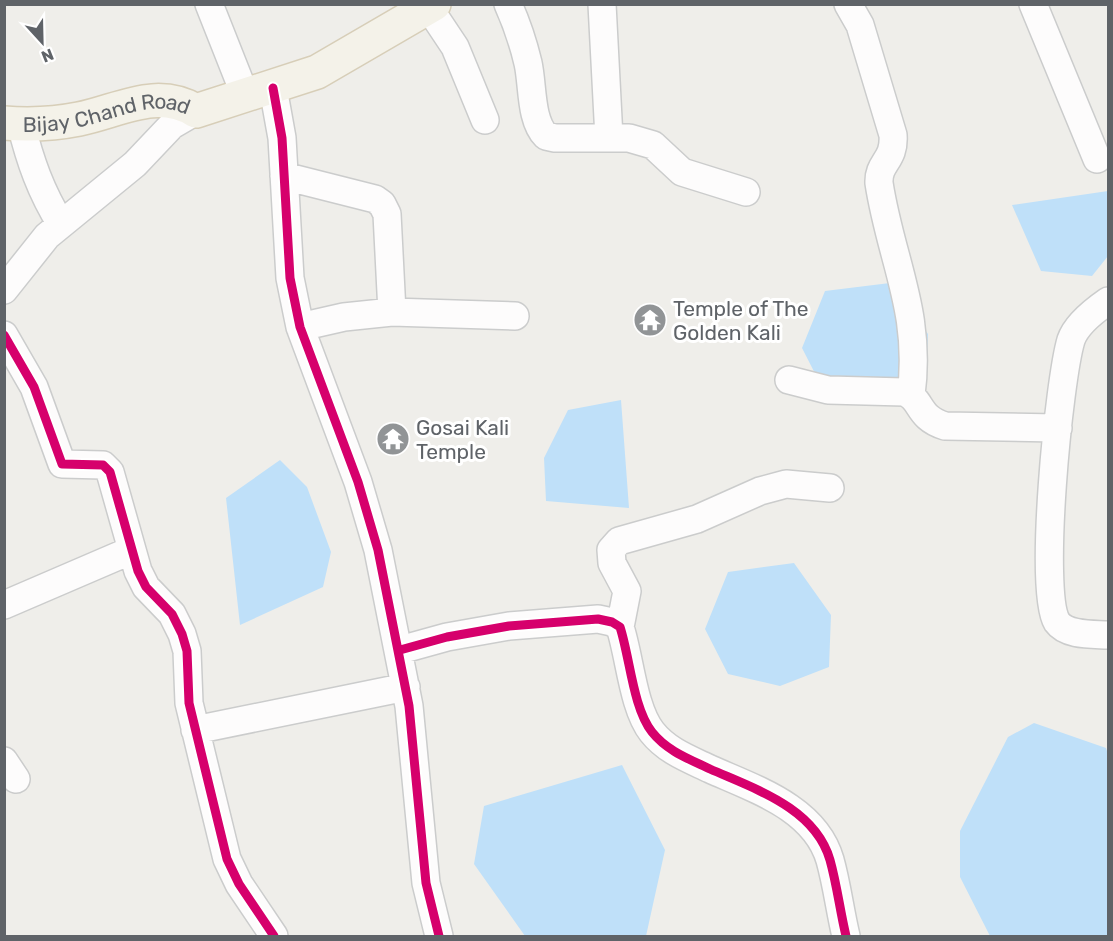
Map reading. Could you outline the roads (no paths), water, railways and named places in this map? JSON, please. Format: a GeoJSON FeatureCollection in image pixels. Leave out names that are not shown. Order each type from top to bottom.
{"type":"FeatureCollection","features":[{"type":"Feature","properties":{"kind":"main road","name":"Bijay Chand Road"},"geometry":{"type":"LineString","coordinates":[[13,123],[51,124],[79,119],[146,100],[180,103],[196,111],[327,67],[432,6]]}},
{"type":"Feature","properties":{"kind":"street"},"geometry":{"type":"LineString","coordinates":[[209,4],[259,91],[284,176],[290,278],[300,327],[358,482],[378,550],[406,687],[426,883],[439,936]]}},
{"type":"Feature","properties":{"kind":"street"},"geometry":{"type":"LineString","coordinates":[[508,4],[518,27],[528,64],[541,131],[546,136],[629,138],[653,145],[682,172],[746,192]]}},
{"type":"Feature","properties":{"kind":"street"},"geometry":{"type":"LineString","coordinates":[[602,4],[609,138]]}},
{"type":"Feature","properties":{"kind":"street"},"geometry":{"type":"LineString","coordinates":[[848,4],[860,25],[893,135],[894,147],[891,158],[879,175],[879,183],[910,310],[915,342],[912,395],[923,414],[931,422],[945,426],[1058,428]]}},
{"type":"Feature","properties":{"kind":"street"},"geometry":{"type":"LineString","coordinates":[[1033,4],[1098,159]]}},
{"type":"Feature","properties":{"kind":"street"},"geometry":{"type":"LineString","coordinates":[[432,6],[455,47],[485,120]]}},
{"type":"Feature","properties":{"kind":"street"},"geometry":{"type":"LineString","coordinates":[[4,290],[47,236],[135,164],[172,125],[196,111]]}},
{"type":"Feature","properties":{"kind":"street"},"geometry":{"type":"LineString","coordinates":[[13,123],[40,187],[61,224]]}},
{"type":"Feature","properties":{"kind":"street"},"geometry":{"type":"LineString","coordinates":[[284,176],[375,199],[382,204],[387,213],[392,312]]}},
{"type":"Feature","properties":{"kind":"street"},"geometry":{"type":"LineString","coordinates":[[1108,301],[1094,311],[1071,338],[1058,428],[1049,540],[1049,590],[1053,612],[1058,623],[1065,629],[1108,635]]}},
{"type":"Feature","properties":{"kind":"street"},"geometry":{"type":"LineString","coordinates":[[300,327],[344,317],[392,312],[515,316]]}},
{"type":"Feature","properties":{"kind":"street"},"geometry":{"type":"LineString","coordinates":[[4,334],[34,387],[62,464],[87,462],[103,465],[110,472],[138,571],[146,587],[172,614],[182,633],[187,651],[189,704],[227,859],[238,884],[274,936]]}},
{"type":"Feature","properties":{"kind":"street"},"geometry":{"type":"LineString","coordinates":[[789,380],[828,390],[904,392],[912,395]]}},
{"type":"Feature","properties":{"kind":"street"},"geometry":{"type":"LineString","coordinates":[[830,488],[786,484],[760,491],[697,519],[619,541],[611,550],[612,563],[627,591],[620,627],[643,713],[652,732],[670,750],[764,793],[796,813],[817,832],[830,859],[846,936]]}},
{"type":"Feature","properties":{"kind":"street"},"geometry":{"type":"LineString","coordinates":[[6,602],[132,550]]}},
{"type":"Feature","properties":{"kind":"street"},"geometry":{"type":"LineString","coordinates":[[400,650],[447,637],[509,626],[598,620],[612,622],[620,627]]}},
{"type":"Feature","properties":{"kind":"street"},"geometry":{"type":"LineString","coordinates":[[195,730],[406,687]]}},
{"type":"Feature","properties":{"kind":"water"},"geometry":{"type":"Polygon","coordinates":[[[1108,191],[1108,256],[1092,276],[1041,271],[1012,205],[1108,191]]]}},
{"type":"Feature","properties":{"kind":"water"},"geometry":{"type":"Polygon","coordinates":[[[890,283],[928,334],[926,386],[876,405],[825,393],[802,348],[825,291],[890,283]]]}},
{"type":"Feature","properties":{"kind":"water"},"geometry":{"type":"Polygon","coordinates":[[[621,400],[629,508],[546,501],[544,458],[568,410],[621,400]]]}},
{"type":"Feature","properties":{"kind":"water"},"geometry":{"type":"Polygon","coordinates":[[[280,460],[307,487],[331,552],[323,587],[240,625],[226,498],[280,460]]]}},
{"type":"Feature","properties":{"kind":"water"},"geometry":{"type":"Polygon","coordinates":[[[794,563],[831,615],[829,667],[780,686],[728,674],[705,629],[728,572],[794,563]]]}},
{"type":"Feature","properties":{"kind":"water"},"geometry":{"type":"Polygon","coordinates":[[[1034,723],[1106,748],[1108,754],[1108,936],[990,936],[960,877],[960,831],[1008,737],[1034,723]]]}},
{"type":"Feature","properties":{"kind":"water"},"geometry":{"type":"Polygon","coordinates":[[[622,765],[665,850],[646,936],[525,936],[474,864],[484,806],[622,765]]]}},
{"type":"Feature","properties":{"kind":"place","name":"Temple of The Golden Kali"},"geometry":{"type":"Point","coordinates":[650,320]}},
{"type":"Feature","properties":{"kind":"place","name":"Gosai Kali Temple"},"geometry":{"type":"Point","coordinates":[393,439]}}]}
